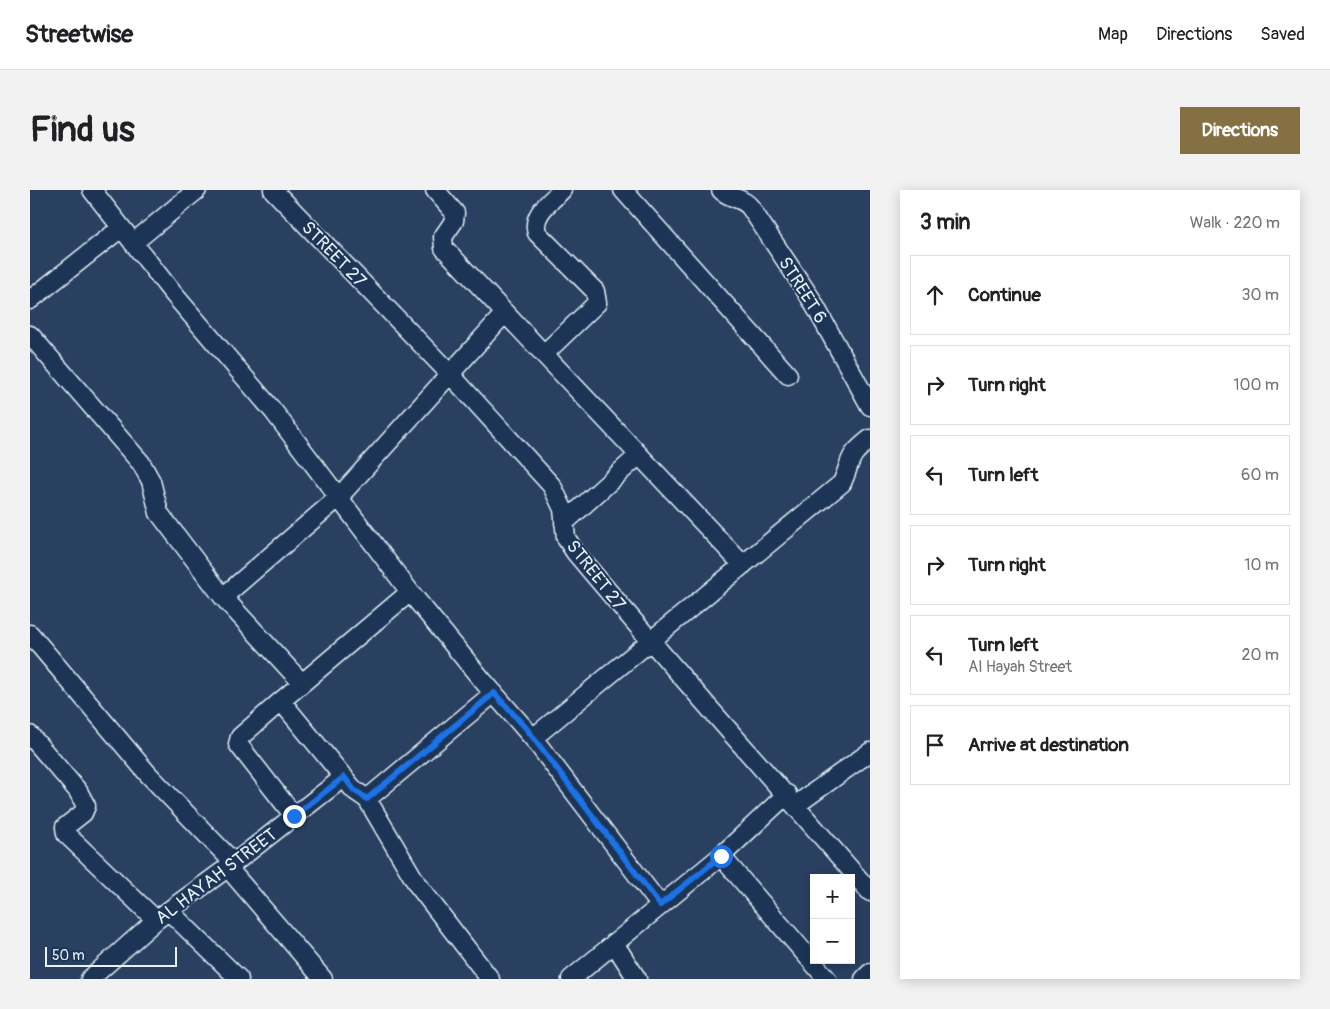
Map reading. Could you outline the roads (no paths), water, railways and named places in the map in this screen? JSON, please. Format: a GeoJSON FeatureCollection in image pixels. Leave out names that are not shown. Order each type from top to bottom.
{"type":"FeatureCollection","features":[{"type":"Feature","properties":{"kind":"street"},"geometry":{"type":"LineString","coordinates":[[92,190],[171,291],[274,412],[410,592],[533,738],[660,905]]}},
{"type":"Feature","properties":{"kind":"street"},"geometry":{"type":"LineString","coordinates":[[134,243],[197,190]]}},
{"type":"Feature","properties":{"kind":"street","name":"STREET 27"},"geometry":{"type":"LineString","coordinates":[[273,190],[450,374],[552,486],[563,510],[566,538],[570,545],[651,643],[870,891]]}},
{"type":"Feature","properties":{"kind":"street"},"geometry":{"type":"LineString","coordinates":[[435,190],[454,213],[454,221],[443,237],[444,248],[743,564]]}},
{"type":"Feature","properties":{"kind":"street"},"geometry":{"type":"LineString","coordinates":[[544,354],[597,303],[598,299],[595,291],[537,234],[536,228],[539,214],[562,190]]}},
{"type":"Feature","properties":{"kind":"street"},"geometry":{"type":"LineString","coordinates":[[623,190],[788,375]]}},
{"type":"Feature","properties":{"kind":"street","name":"STREET 6"},"geometry":{"type":"LineString","coordinates":[[720,190],[729,196],[743,200],[750,207],[864,378],[870,406]]}},
{"type":"Feature","properties":{"kind":"street"},"geometry":{"type":"LineString","coordinates":[[30,300],[121,228]]}},
{"type":"Feature","properties":{"kind":"street"},"geometry":{"type":"LineString","coordinates":[[223,598],[338,498],[505,313]]}},
{"type":"Feature","properties":{"kind":"street"},"geometry":{"type":"LineString","coordinates":[[30,335],[141,463],[151,481],[159,513],[223,598],[302,683]]}},
{"type":"Feature","properties":{"kind":"street"},"geometry":{"type":"LineString","coordinates":[[533,738],[651,643],[842,483],[849,460],[856,450],[870,439]]}},
{"type":"Feature","properties":{"kind":"street"},"geometry":{"type":"LineString","coordinates":[[564,523],[640,455]]}},
{"type":"Feature","properties":{"kind":"street"},"geometry":{"type":"LineString","coordinates":[[294,816],[238,744],[240,737],[410,592]]}},
{"type":"Feature","properties":{"kind":"street"},"geometry":{"type":"LineString","coordinates":[[30,634],[148,774],[231,866],[323,979]]}},
{"type":"Feature","properties":{"kind":"street"},"geometry":{"type":"LineString","coordinates":[[367,799],[494,693]]}},
{"type":"Feature","properties":{"kind":"street"},"geometry":{"type":"LineString","coordinates":[[281,701],[354,790],[367,799],[417,884],[490,979]]}},
{"type":"Feature","properties":{"kind":"street"},"geometry":{"type":"LineString","coordinates":[[30,735],[78,791],[86,806],[83,813],[65,827],[66,834],[239,979]]}},
{"type":"Feature","properties":{"kind":"street"},"geometry":{"type":"LineString","coordinates":[[571,979],[791,800],[870,752]]}},
{"type":"Feature","properties":{"kind":"street","name":"AL HAYAH STREET"},"geometry":{"type":"LineString","coordinates":[[90,979],[162,916],[231,866],[344,777]]}},
{"type":"Feature","properties":{"kind":"street"},"geometry":{"type":"LineString","coordinates":[[721,856],[827,979]]}},
{"type":"Feature","properties":{"kind":"street"},"geometry":{"type":"LineString","coordinates":[[614,943],[637,979]]}},
{"type":"Feature","properties":{"kind":"street"},"geometry":{"type":"LineString","coordinates":[[864,979],[870,973]]}}]}
